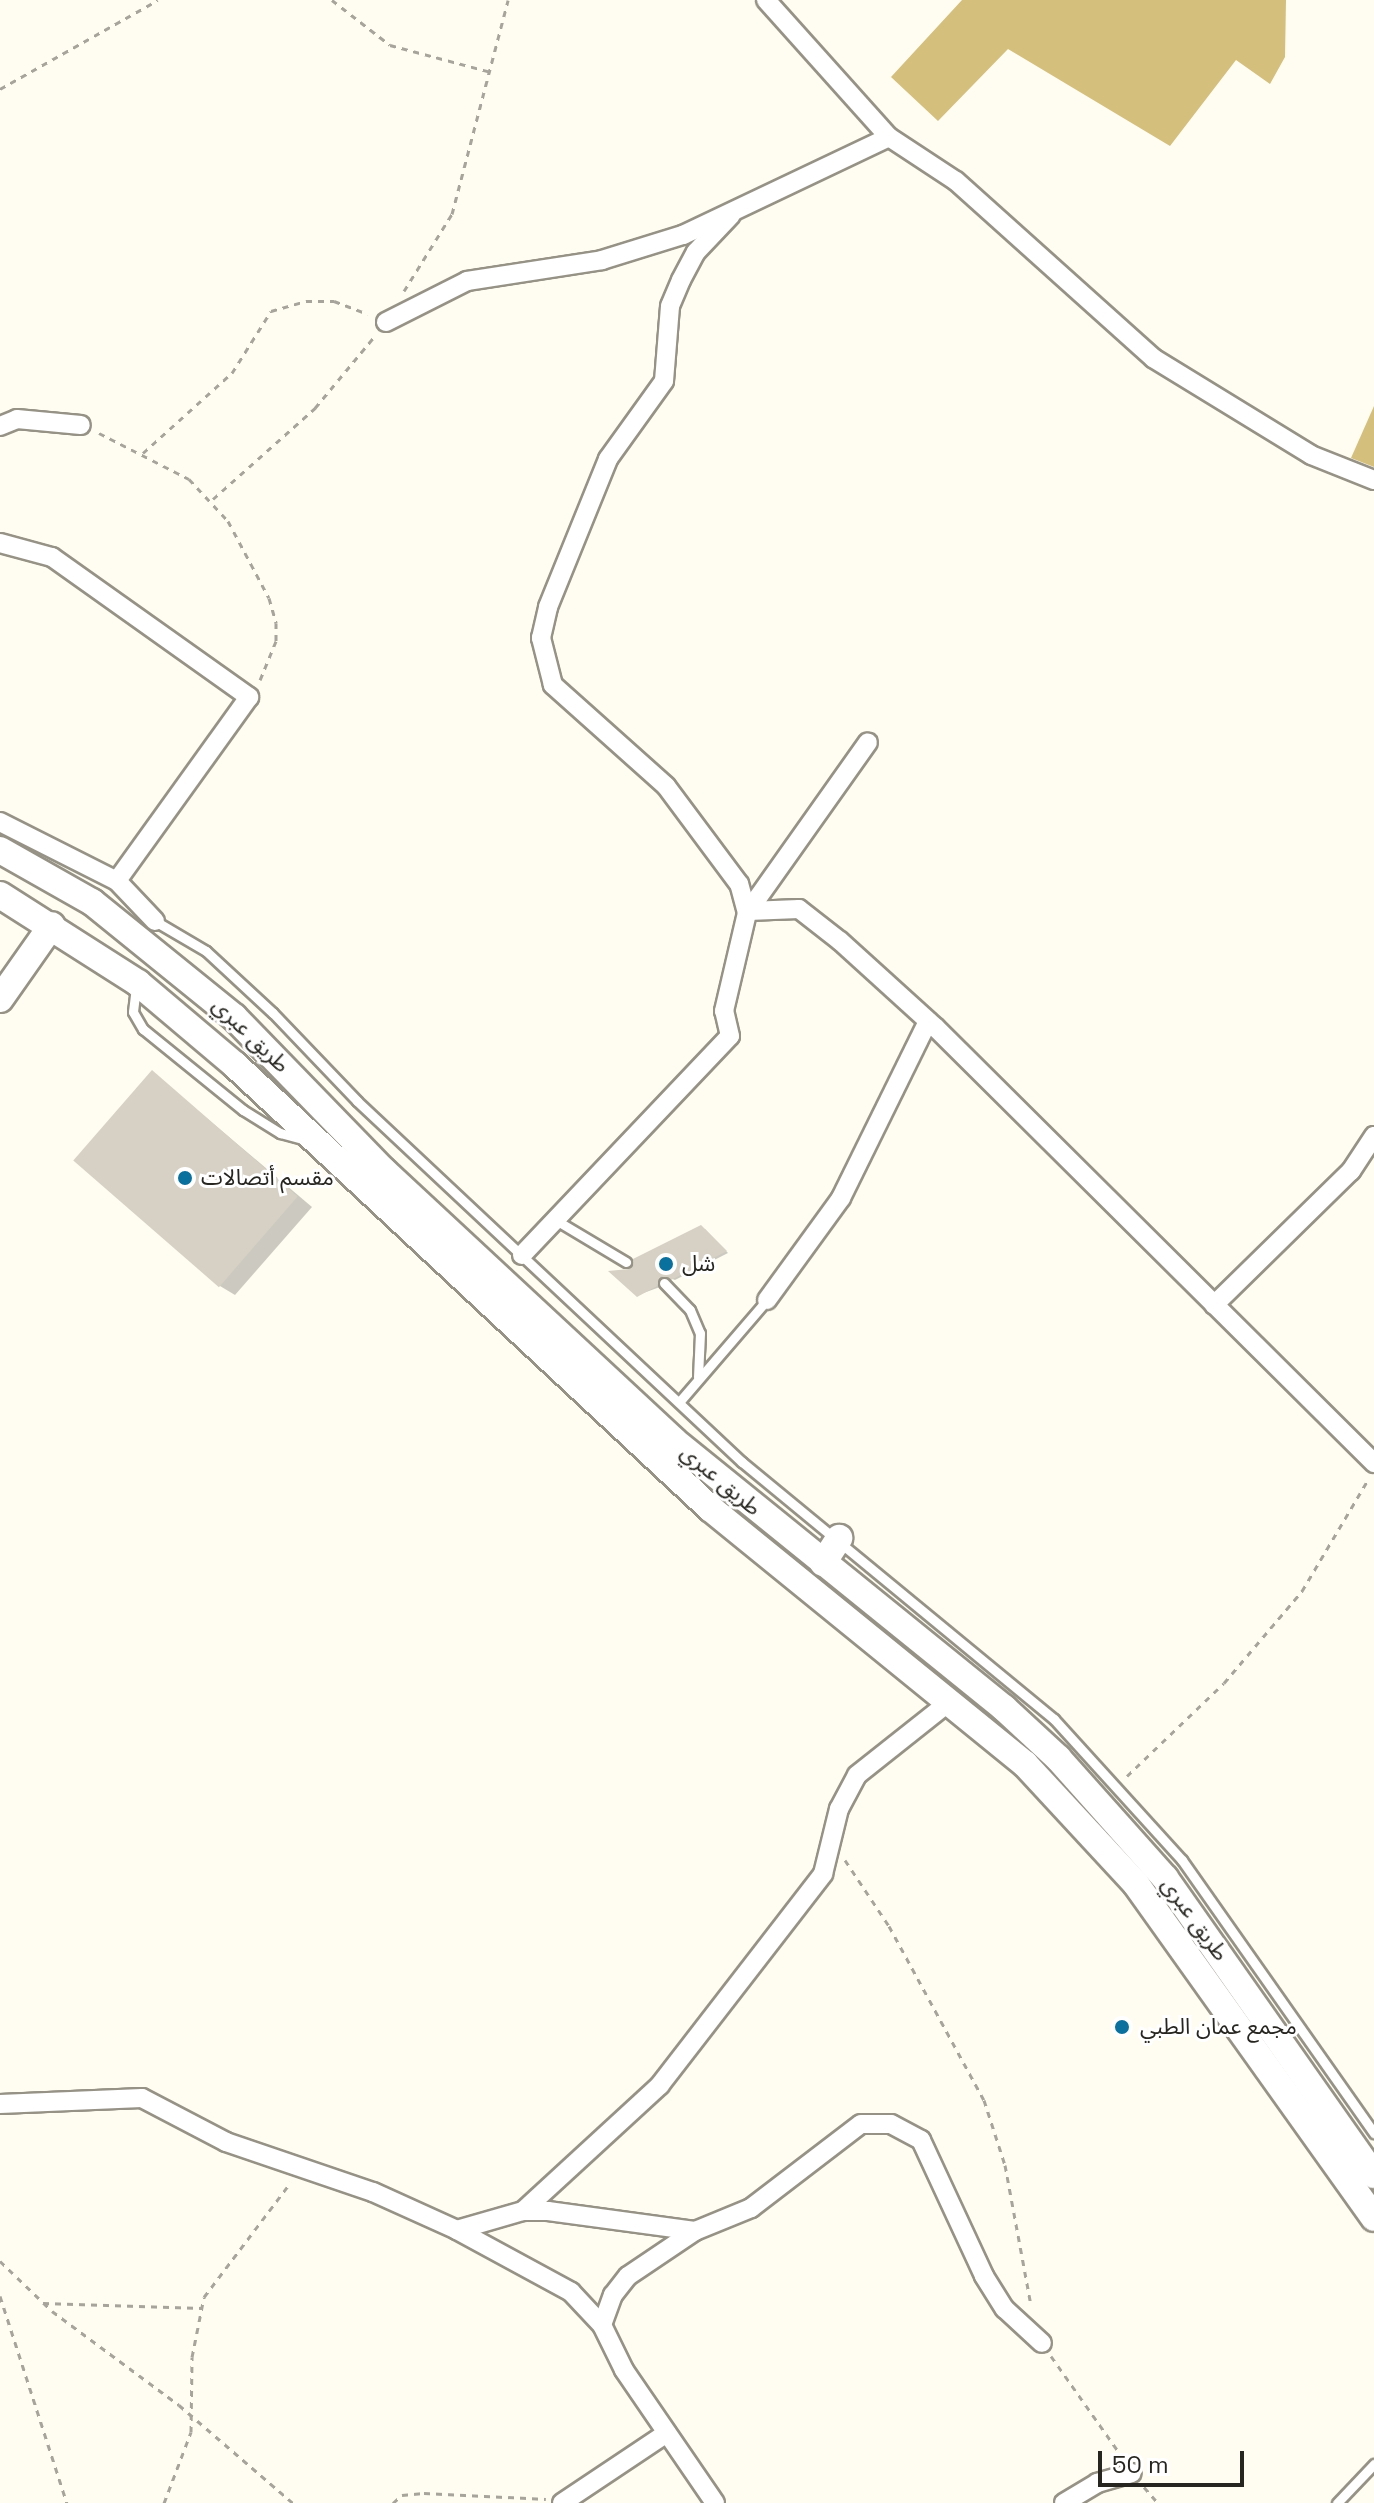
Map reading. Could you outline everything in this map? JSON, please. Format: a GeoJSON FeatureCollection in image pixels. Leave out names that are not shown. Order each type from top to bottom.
{"type":"FeatureCollection","features":[{"type":"Feature","properties":{"kind":"main road","name":"طريق عبري"},"geometry":{"type":"LineString","coordinates":[[0,850],[92,902],[234,1017],[384,1171],[673,1440],[1004,1708],[1101,1803],[1165,1878],[1374,2175]]}},
{"type":"Feature","properties":{"kind":"main road","name":"طريق عبري"},"geometry":{"type":"LineString","coordinates":[[0,895],[52,925],[138,983],[322,1144],[710,1508],[1025,1764],[1136,1884],[1374,2218]]}},
{"type":"Feature","properties":{"kind":"main road"},"geometry":{"type":"LineString","coordinates":[[0,999],[52,925]]}},
{"type":"Feature","properties":{"kind":"main road"},"geometry":{"type":"LineString","coordinates":[[138,983],[150,974],[166,976],[234,1017]]}},
{"type":"Feature","properties":{"kind":"main road"},"geometry":{"type":"LineString","coordinates":[[823,1563],[839,1538]]}},
{"type":"Feature","properties":{"kind":"street"},"geometry":{"type":"LineString","coordinates":[[766,0],[889,137],[956,181],[1153,358],[1311,455],[1374,480]]}},
{"type":"Feature","properties":{"kind":"street"},"geometry":{"type":"LineString","coordinates":[[386,322],[467,281],[602,260],[731,215],[889,137]]}},
{"type":"Feature","properties":{"kind":"street"},"geometry":{"type":"LineString","coordinates":[[731,215],[696,252],[681,280],[670,306],[664,381],[613,449],[548,607],[541,638],[543,661],[553,685],[666,786],[726,864],[748,912]]}},
{"type":"Feature","properties":{"kind":"street"},"geometry":{"type":"LineString","coordinates":[[0,426],[17,419],[81,425]]}},
{"type":"Feature","properties":{"kind":"street"},"geometry":{"type":"LineString","coordinates":[[0,543],[52,557],[249,697],[117,881]]}},
{"type":"Feature","properties":{"kind":"street"},"geometry":{"type":"LineString","coordinates":[[522,1255],[730,1036],[724,1011],[748,912],[868,742]]}},
{"type":"Feature","properties":{"kind":"street"},"geometry":{"type":"LineString","coordinates":[[0,822],[117,881],[155,921]]}},
{"type":"Feature","properties":{"kind":"street"},"geometry":{"type":"LineString","coordinates":[[748,912],[799,909],[928,1021],[1374,1465]]}},
{"type":"Feature","properties":{"kind":"street"},"geometry":{"type":"LineString","coordinates":[[767,1300],[841,1198],[928,1021]]}},
{"type":"Feature","properties":{"kind":"street"},"geometry":{"type":"LineString","coordinates":[[1214,1305],[1351,1171],[1374,1136]]}},
{"type":"Feature","properties":{"kind":"street"},"geometry":{"type":"LineString","coordinates":[[523,2211],[660,2085],[809,1895],[834,1844],[839,1809],[857,1775],[949,1702]]}},
{"type":"Feature","properties":{"kind":"street"},"geometry":{"type":"LineString","coordinates":[[0,2104],[142,2098],[226,2142],[303,2167],[457,2230],[571,2292],[602,2325],[624,2370],[715,2503]]}},
{"type":"Feature","properties":{"kind":"street"},"geometry":{"type":"LineString","coordinates":[[602,2325],[613,2295],[628,2276],[695,2231],[751,2208],[861,2124],[905,2129],[921,2140],[984,2276],[1005,2309],[1042,2343]]}},
{"type":"Feature","properties":{"kind":"street"},"geometry":{"type":"LineString","coordinates":[[457,2230],[523,2211],[695,2231]]}},
{"type":"Feature","properties":{"kind":"street"},"geometry":{"type":"LineString","coordinates":[[565,2501],[667,2433]]}},
{"type":"Feature","properties":{"kind":"street"},"geometry":{"type":"LineString","coordinates":[[1064,2503],[1097,2483],[1132,2473]]}},
{"type":"Feature","properties":{"kind":"lane"},"geometry":{"type":"LineString","coordinates":[[155,921],[206,951],[273,1013],[357,1101],[742,1462],[1014,1682],[1182,1860],[1374,2133]]}},
{"type":"Feature","properties":{"kind":"lane"},"geometry":{"type":"LineString","coordinates":[[554,1219],[626,1262]]}},
{"type":"Feature","properties":{"kind":"lane"},"geometry":{"type":"LineString","coordinates":[[664,1283],[690,1310],[700,1333],[698,1377]]}},
{"type":"Feature","properties":{"kind":"lane"},"geometry":{"type":"LineString","coordinates":[[680,1401],[767,1300]]}},
{"type":"Feature","properties":{"kind":"lane"},"geometry":{"type":"LineString","coordinates":[[1337,2503],[1374,2464]]}},
{"type":"Feature","properties":{"kind":"path"},"geometry":{"type":"LineString","coordinates":[[0,89],[158,0]]}},
{"type":"Feature","properties":{"kind":"path"},"geometry":{"type":"LineString","coordinates":[[332,0],[390,45],[491,72]]}},
{"type":"Feature","properties":{"kind":"path"},"geometry":{"type":"LineString","coordinates":[[213,500],[315,408],[386,322],[452,214],[508,0]]}},
{"type":"Feature","properties":{"kind":"path"},"geometry":{"type":"LineString","coordinates":[[143,453],[232,373],[271,311],[306,301],[334,301],[386,322]]}},
{"type":"Feature","properties":{"kind":"path"},"geometry":{"type":"LineString","coordinates":[[81,425],[143,453],[189,479],[213,500],[251,561],[276,623],[269,662],[249,697]]}},
{"type":"Feature","properties":{"kind":"path"},"geometry":{"type":"LineString","coordinates":[[1116,1787],[1224,1683],[1302,1591],[1341,1533],[1374,1465]]}},
{"type":"Feature","properties":{"kind":"path"},"geometry":{"type":"LineString","coordinates":[[834,1844],[889,1926],[984,2100],[1010,2191],[1031,2308]]}},
{"type":"Feature","properties":{"kind":"path"},"geometry":{"type":"LineString","coordinates":[[164,2503],[191,2420],[192,2357],[204,2297],[303,2167]]}},
{"type":"Feature","properties":{"kind":"path"},"geometry":{"type":"LineString","coordinates":[[0,2261],[43,2303],[179,2405],[191,2420],[293,2503]]}},
{"type":"Feature","properties":{"kind":"path"},"geometry":{"type":"LineString","coordinates":[[0,2296],[67,2503]]}},
{"type":"Feature","properties":{"kind":"path"},"geometry":{"type":"LineString","coordinates":[[43,2303],[202,2308]]}},
{"type":"Feature","properties":{"kind":"path"},"geometry":{"type":"LineString","coordinates":[[1042,2343],[1132,2473],[1158,2503]]}},
{"type":"Feature","properties":{"kind":"path"},"geometry":{"type":"LineString","coordinates":[[393,2503],[402,2495],[424,2493],[565,2501]]}},
{"type":"Feature","properties":{"kind":"shaded area"},"geometry":{"type":"Polygon","coordinates":[[[962,0],[1286,0],[1285,57],[1270,84],[1236,60],[1170,146],[1008,49],[938,121],[891,77],[962,0]]]}},
{"type":"Feature","properties":{"kind":"shaded area"},"geometry":{"type":"Polygon","coordinates":[[[1374,406],[1374,467],[1351,458],[1374,406]]]}},
{"type":"Feature","properties":{"kind":"building","name":"مقسم أتصالات"},"geometry":{"type":"Polygon","coordinates":[[[152,1070],[298,1197],[219,1287],[73,1161],[152,1070]]]}},
{"type":"Feature","properties":{"kind":"building"},"geometry":{"type":"Polygon","coordinates":[[[701,1225],[727,1251],[671,1280],[661,1276],[657,1286],[637,1297],[608,1271],[629,1269],[633,1259],[701,1225]]]}},
{"type":"Feature","properties":{"kind":"place","name":"مقسم أتصالات"},"geometry":{"type":"Point","coordinates":[185,1178]}},
{"type":"Feature","properties":{"kind":"place","name":"شل"},"geometry":{"type":"Point","coordinates":[666,1264]}},
{"type":"Feature","properties":{"kind":"place","name":"مجمع عمان الطبي"},"geometry":{"type":"Point","coordinates":[1122,2027]}}]}
